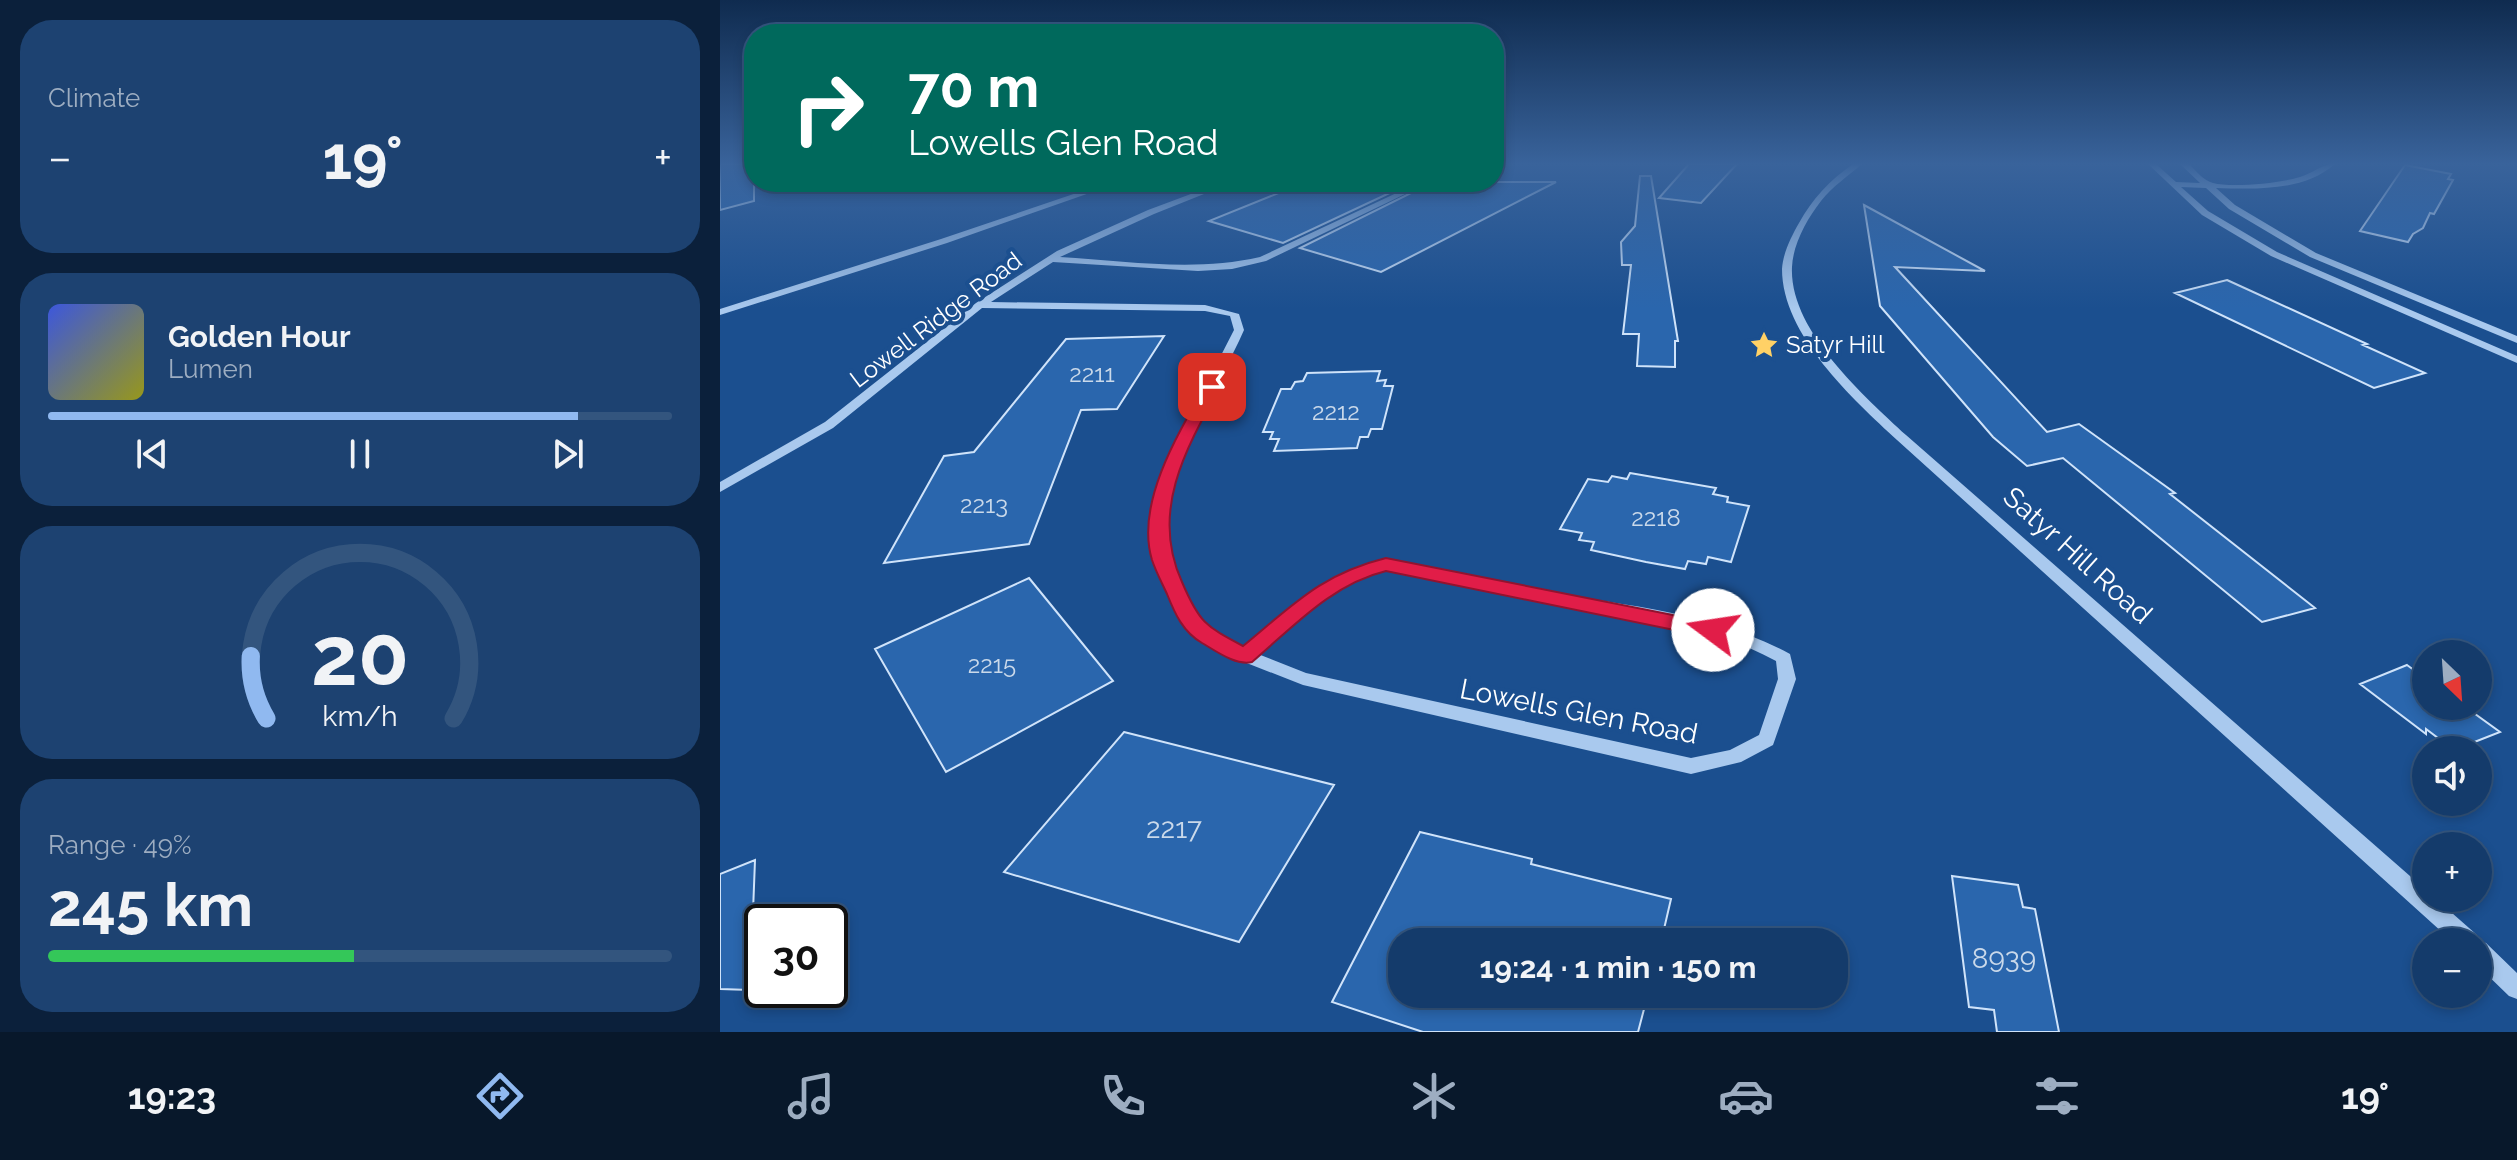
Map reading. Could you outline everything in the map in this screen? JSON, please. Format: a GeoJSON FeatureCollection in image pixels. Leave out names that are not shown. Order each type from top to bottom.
{"type":"FeatureCollection","features":[{"type":"Feature","properties":{"kind":"street"},"geometry":{"type":"LineString","coordinates":[[720,312],[1029,212]]}},
{"type":"Feature","properties":{"kind":"street","name":"Lowell Ridge Road"},"geometry":{"type":"LineString","coordinates":[[720,488],[829,425],[980,305],[1051,259],[1153,212]]}},
{"type":"Feature","properties":{"kind":"street"},"geometry":{"type":"LineString","coordinates":[[1051,259],[1198,268],[1232,266],[1263,259],[1362,212]]}},
{"type":"Feature","properties":{"kind":"street","name":"Satyr Hill Road"},"geometry":{"type":"LineString","coordinates":[[1808,212],[1790,251],[1787,271],[1798,314],[1832,365],[1885,421],[1949,480],[2453,928]]}},
{"type":"Feature","properties":{"kind":"street"},"geometry":{"type":"LineString","coordinates":[[2204,212],[2274,254],[2517,360]]}},
{"type":"Feature","properties":{"kind":"street"},"geometry":{"type":"LineString","coordinates":[[2241,212],[2254,223],[2313,255],[2517,340]]}},
{"type":"Feature","properties":{"kind":"street","name":"Lowells Glen Road"},"geometry":{"type":"LineString","coordinates":[[980,305],[1205,308],[1234,314],[1239,330],[1227,360],[1182,441],[1170,471],[1158,521],[1161,558],[1188,619],[1205,635],[1245,656],[1303,679],[1691,766],[1734,757],[1767,740],[1787,679],[1784,658],[1763,644],[1689,623],[1556,601],[1386,564],[1357,571],[1327,588],[1245,656]]}},
{"type":"Feature","properties":{"kind":"street"},"geometry":{"type":"LineString","coordinates":[[2492,964],[2517,988]]}},
{"type":"Feature","properties":{"kind":"building"},"geometry":{"type":"Polygon","coordinates":[[[1231,212],[1349,212],[1283,243],[1209,221],[1231,212]]]}},
{"type":"Feature","properties":{"kind":"building"},"geometry":{"type":"Polygon","coordinates":[[[1372,212],[1497,212],[1381,272],[1300,248],[1372,212]]]}},
{"type":"Feature","properties":{"kind":"building"},"geometry":{"type":"Polygon","coordinates":[[[1636,212],[1657,212],[1678,341],[1675,341],[1675,367],[1637,366],[1639,334],[1623,334],[1631,265],[1622,265],[1621,242],[1635,226],[1636,212]]]}},
{"type":"Feature","properties":{"kind":"building"},"geometry":{"type":"Polygon","coordinates":[[[1865,212],[1877,212],[1985,271],[1895,267],[2047,432],[2079,424],[2175,493],[2170,494],[2315,608],[2262,622],[2063,458],[2027,466],[1993,437],[1880,306],[1865,212]]]}},
{"type":"Feature","properties":{"kind":"building"},"geometry":{"type":"Polygon","coordinates":[[[2373,212],[2435,212],[2430,213],[2423,228],[2413,234],[2408,242],[2360,231],[2373,212]]]}},
{"type":"Feature","properties":{"kind":"building"},"geometry":{"type":"Polygon","coordinates":[[[2227,280],[2425,373],[2374,388],[2175,293],[2227,280]]]}},
{"type":"Feature","properties":{"kind":"building"},"geometry":{"type":"Polygon","coordinates":[[[1164,336],[1117,409],[1081,410],[1029,544],[884,563],[944,456],[974,452],[1066,339],[1164,336]]]}},
{"type":"Feature","properties":{"kind":"building"},"geometry":{"type":"Polygon","coordinates":[[[1380,371],[1377,381],[1386,380],[1384,386],[1393,386],[1382,429],[1371,429],[1368,437],[1360,437],[1357,448],[1274,451],[1279,439],[1270,439],[1273,432],[1263,432],[1281,389],[1291,389],[1295,382],[1303,381],[1307,373],[1380,371]]]}},
{"type":"Feature","properties":{"kind":"building"},"geometry":{"type":"Polygon","coordinates":[[[1630,473],[1716,488],[1713,494],[1728,497],[1727,502],[1749,506],[1731,562],[1708,557],[1706,564],[1688,561],[1685,569],[1646,562],[1591,550],[1594,542],[1579,540],[1582,533],[1560,529],[1588,479],[1608,482],[1612,476],[1627,479],[1630,473]]]}},
{"type":"Feature","properties":{"kind":"building"},"geometry":{"type":"Polygon","coordinates":[[[1029,578],[1113,681],[946,772],[875,649],[1029,578]]]}},
{"type":"Feature","properties":{"kind":"building"},"geometry":{"type":"Polygon","coordinates":[[[2407,665],[2412,669],[2412,720],[2483,720],[2500,732],[2490,736],[2435,736],[2426,729],[2426,734],[2360,684],[2407,665]]]}},
{"type":"Feature","properties":{"kind":"building"},"geometry":{"type":"Polygon","coordinates":[[[1124,732],[1334,785],[1239,942],[1004,872],[1124,732]]]}},
{"type":"Feature","properties":{"kind":"building"},"geometry":{"type":"Polygon","coordinates":[[[1420,832],[1532,859],[1531,864],[1671,899],[1664,928],[1388,928],[1388,1008],[1644,1008],[1638,1032],[1423,1032],[1332,1002],[1420,832]]]}},
{"type":"Feature","properties":{"kind":"building"},"geometry":{"type":"Polygon","coordinates":[[[755,860],[753,904],[744,904],[744,990],[720,989],[720,874],[755,860]]]}},
{"type":"Feature","properties":{"kind":"building"},"geometry":{"type":"Polygon","coordinates":[[[1952,876],[2018,885],[2023,907],[2035,909],[2059,1032],[1997,1032],[1994,1010],[1969,1007],[1952,876]]]}},
{"type":"Feature","properties":{"kind":"place","name":"Satyr Hill"},"geometry":{"type":"Point","coordinates":[1764,345]}},
{"type":"Feature","properties":{"kind":"route"},"geometry":{"type":"LineString","coordinates":[[1212,387],[1182,441],[1170,471],[1158,521],[1161,558],[1188,619],[1205,635],[1245,656],[1327,588],[1357,571],[1386,564],[1556,601],[1689,623],[1713,630]]}}]}
